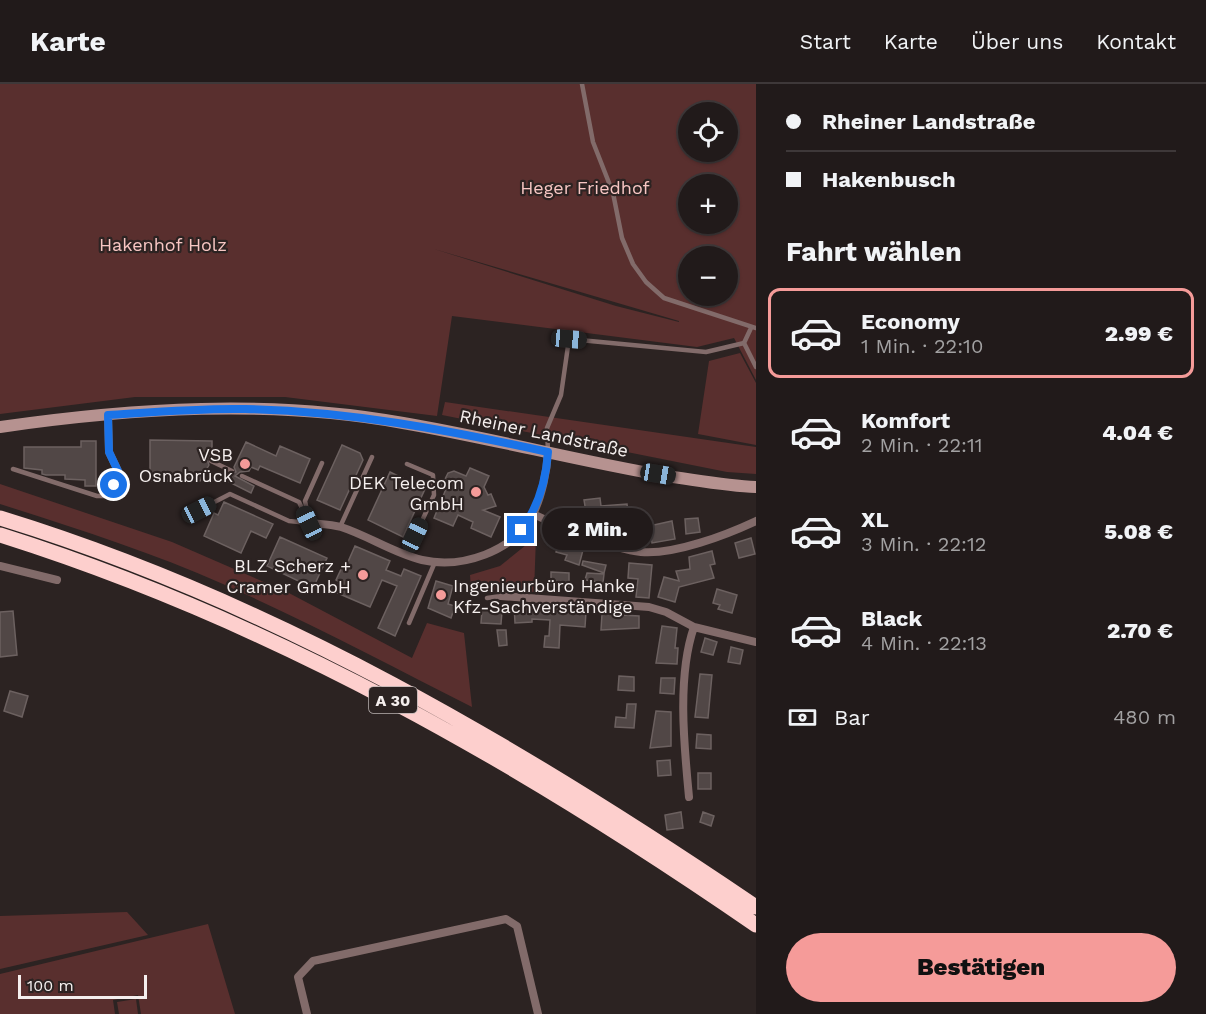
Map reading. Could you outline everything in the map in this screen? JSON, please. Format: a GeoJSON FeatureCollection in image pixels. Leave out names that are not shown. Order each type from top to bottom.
{"type":"FeatureCollection","features":[{"type":"Feature","properties":{"kind":"highway","name":"A 30"},"geometry":{"type":"LineString","coordinates":[[0,518],[98,551],[230,603],[386,678],[478,729],[575,788],[756,907]]}},
{"type":"Feature","properties":{"kind":"highway","name":"A 30"},"geometry":{"type":"LineString","coordinates":[[0,535],[168,594],[346,675],[443,728],[560,797],[756,925]]}},
{"type":"Feature","properties":{"kind":"street","name":"Rheiner Landstraße"},"geometry":{"type":"LineString","coordinates":[[0,427],[108,415],[245,409],[343,415],[400,422],[636,471],[756,487]]}},
{"type":"Feature","properties":{"kind":"street"},"geometry":{"type":"LineString","coordinates":[[108,415],[109,452],[118,471]]}},
{"type":"Feature","properties":{"kind":"street"},"geometry":{"type":"LineString","coordinates":[[309,523],[340,527],[406,555],[435,562],[463,561],[487,554],[504,545],[533,514],[546,473],[548,452]]}},
{"type":"Feature","properties":{"kind":"street"},"geometry":{"type":"LineString","coordinates":[[533,514],[622,548],[641,552],[660,552],[682,548],[756,521]]}},
{"type":"Feature","properties":{"kind":"street"},"geometry":{"type":"LineString","coordinates":[[0,566],[57,580]]}},
{"type":"Feature","properties":{"kind":"street"},"geometry":{"type":"LineString","coordinates":[[501,596],[650,606],[694,627],[756,642]]}},
{"type":"Feature","properties":{"kind":"street"},"geometry":{"type":"LineString","coordinates":[[689,797],[682,733],[689,643],[694,627]]}},
{"type":"Feature","properties":{"kind":"street"},"geometry":{"type":"LineString","coordinates":[[307,1014],[298,977],[313,961],[506,919],[517,926],[538,1014]]}},
{"type":"Feature","properties":{"kind":"lane"},"geometry":{"type":"LineString","coordinates":[[548,452],[547,428],[561,395],[569,339],[706,352],[744,343],[754,328],[664,298],[639,273],[622,238],[613,193],[593,142],[582,84]]}},
{"type":"Feature","properties":{"kind":"lane"},"geometry":{"type":"LineString","coordinates":[[744,343],[756,366]]}},
{"type":"Feature","properties":{"kind":"lane"},"geometry":{"type":"LineString","coordinates":[[340,527],[372,457]]}},
{"type":"Feature","properties":{"kind":"lane"},"geometry":{"type":"LineString","coordinates":[[211,461],[232,471]]}},
{"type":"Feature","properties":{"kind":"lane"},"geometry":{"type":"LineString","coordinates":[[309,523],[305,501],[322,463]]}},
{"type":"Feature","properties":{"kind":"lane"},"geometry":{"type":"LineString","coordinates":[[406,555],[435,489],[433,475],[407,464]]}},
{"type":"Feature","properties":{"kind":"lane"},"geometry":{"type":"LineString","coordinates":[[13,469],[97,496],[114,496],[118,471]]}},
{"type":"Feature","properties":{"kind":"lane"},"geometry":{"type":"LineString","coordinates":[[242,476],[299,502],[309,523]]}},
{"type":"Feature","properties":{"kind":"lane"},"geometry":{"type":"LineString","coordinates":[[199,510],[230,494],[289,521],[309,523]]}},
{"type":"Feature","properties":{"kind":"lane"},"geometry":{"type":"LineString","coordinates":[[409,623],[435,562]]}},
{"type":"Feature","properties":{"kind":"lane"},"geometry":{"type":"LineString","coordinates":[[487,598],[501,596]]}},
{"type":"Feature","properties":{"kind":"green space"},"geometry":{"type":"Polygon","coordinates":[[[0,84],[756,84],[756,380],[734,338],[697,347],[452,316],[437,416],[285,397],[135,397],[0,414],[0,84]],[[434,249],[616,306],[679,322],[679,321],[434,249]]]}},
{"type":"Feature","properties":{"kind":"green space"},"geometry":{"type":"Polygon","coordinates":[[[740,353],[756,383],[756,445],[698,434],[709,361],[740,353]]]}},
{"type":"Feature","properties":{"kind":"green space"},"geometry":{"type":"Polygon","coordinates":[[[445,402],[756,447],[756,474],[727,472],[442,415],[445,402]]]}},
{"type":"Feature","properties":{"kind":"green space"},"geometry":{"type":"Polygon","coordinates":[[[0,484],[172,542],[287,592],[412,658],[427,623],[464,633],[472,707],[318,629],[196,572],[85,531],[0,504],[0,484]]]}},
{"type":"Feature","properties":{"kind":"green space"},"geometry":{"type":"Polygon","coordinates":[[[536,537],[534,592],[471,588],[470,575],[500,566],[536,537]]]}},
{"type":"Feature","properties":{"kind":"green space"},"geometry":{"type":"Polygon","coordinates":[[[127,912],[148,935],[0,969],[0,916],[127,912]]]}},
{"type":"Feature","properties":{"kind":"green space"},"geometry":{"type":"Polygon","coordinates":[[[208,924],[235,1014],[141,1014],[138,995],[113,1000],[115,1014],[0,1014],[0,974],[208,924]]]}},
{"type":"Feature","properties":{"kind":"green space"},"geometry":{"type":"Polygon","coordinates":[[[136,999],[138,1014],[119,1014],[117,1002],[136,999]]]}},
{"type":"Feature","properties":{"kind":"building"},"geometry":{"type":"Polygon","coordinates":[[[150,440],[212,441],[212,457],[207,459],[209,465],[200,481],[150,481],[150,440]]]}},
{"type":"Feature","properties":{"kind":"building"},"geometry":{"type":"Polygon","coordinates":[[[81,441],[96,441],[96,486],[85,486],[85,480],[65,479],[65,475],[46,475],[42,474],[42,470],[24,468],[24,447],[81,447],[81,441]]]}},
{"type":"Feature","properties":{"kind":"building"},"geometry":{"type":"Polygon","coordinates":[[[246,442],[276,456],[280,446],[310,459],[300,483],[260,466],[258,470],[251,467],[249,471],[240,472],[235,476],[254,486],[251,493],[227,481],[230,475],[236,472],[234,467],[246,442]]]}},
{"type":"Feature","properties":{"kind":"building"},"geometry":{"type":"Polygon","coordinates":[[[342,445],[360,453],[363,460],[340,510],[317,500],[342,445]]]}},
{"type":"Feature","properties":{"kind":"building"},"geometry":{"type":"Polygon","coordinates":[[[470,468],[489,476],[484,487],[488,495],[491,494],[496,506],[483,510],[500,517],[491,537],[471,528],[473,522],[458,515],[453,526],[434,518],[446,489],[441,487],[448,473],[454,471],[466,476],[470,468]]]}},
{"type":"Feature","properties":{"kind":"building"},"geometry":{"type":"Polygon","coordinates":[[[390,472],[425,489],[403,537],[368,520],[390,472]]]}},
{"type":"Feature","properties":{"kind":"building"},"geometry":{"type":"Polygon","coordinates":[[[600,498],[601,506],[627,504],[628,513],[587,518],[584,500],[600,498]]]}},
{"type":"Feature","properties":{"kind":"building"},"geometry":{"type":"Polygon","coordinates":[[[224,502],[273,524],[266,538],[251,531],[241,553],[204,536],[214,513],[218,515],[224,502]]]}},
{"type":"Feature","properties":{"kind":"building"},"geometry":{"type":"Polygon","coordinates":[[[698,518],[700,532],[686,534],[685,519],[698,518]]]}},
{"type":"Feature","properties":{"kind":"building"},"geometry":{"type":"Polygon","coordinates":[[[672,521],[675,539],[652,543],[649,526],[672,521]]]}},
{"type":"Feature","properties":{"kind":"building"},"geometry":{"type":"Polygon","coordinates":[[[280,537],[327,558],[313,588],[267,566],[280,537]]]}},
{"type":"Feature","properties":{"kind":"building"},"geometry":{"type":"Polygon","coordinates":[[[751,538],[755,554],[739,558],[735,543],[751,538]]]}},
{"type":"Feature","properties":{"kind":"building"},"geometry":{"type":"Polygon","coordinates":[[[560,539],[577,545],[575,548],[583,550],[579,565],[565,560],[567,555],[556,552],[560,539]]]}},
{"type":"Feature","properties":{"kind":"building"},"geometry":{"type":"Polygon","coordinates":[[[355,546],[390,561],[386,570],[401,576],[404,569],[421,576],[395,636],[378,628],[397,586],[382,580],[370,607],[335,592],[339,582],[336,580],[355,546]]]}},
{"type":"Feature","properties":{"kind":"building"},"geometry":{"type":"Polygon","coordinates":[[[712,551],[715,564],[710,565],[714,578],[679,587],[675,602],[658,597],[664,577],[679,581],[676,571],[690,569],[689,557],[712,551]]]}},
{"type":"Feature","properties":{"kind":"building"},"geometry":{"type":"Polygon","coordinates":[[[583,561],[606,565],[604,573],[582,565],[583,561]]]}},
{"type":"Feature","properties":{"kind":"building"},"geometry":{"type":"Polygon","coordinates":[[[629,563],[652,565],[649,598],[636,597],[638,579],[628,578],[629,563]]]}},
{"type":"Feature","properties":{"kind":"building"},"geometry":{"type":"Polygon","coordinates":[[[551,572],[569,573],[569,587],[551,586],[551,572]]]}},
{"type":"Feature","properties":{"kind":"building"},"geometry":{"type":"Polygon","coordinates":[[[587,573],[604,574],[603,583],[585,580],[587,573]]]}},
{"type":"Feature","properties":{"kind":"building","name":"Ingenieurbüro Hanke Kfz-Sachverständige"},"geometry":{"type":"Polygon","coordinates":[[[436,581],[453,586],[448,604],[455,606],[451,618],[428,608],[436,581]]]}},
{"type":"Feature","properties":{"kind":"building"},"geometry":{"type":"Polygon","coordinates":[[[717,589],[737,595],[732,613],[718,609],[720,605],[713,603],[717,589]]]}},
{"type":"Feature","properties":{"kind":"building"},"geometry":{"type":"Polygon","coordinates":[[[514,605],[586,612],[585,627],[560,625],[559,648],[544,647],[545,636],[549,636],[550,620],[532,619],[532,622],[515,623],[514,605]]]}},
{"type":"Feature","properties":{"kind":"building"},"geometry":{"type":"Polygon","coordinates":[[[482,610],[502,611],[501,624],[481,623],[482,610]]]}},
{"type":"Feature","properties":{"kind":"building"},"geometry":{"type":"Polygon","coordinates":[[[13,611],[17,655],[0,657],[0,612],[13,611]]]}},
{"type":"Feature","properties":{"kind":"building"},"geometry":{"type":"Polygon","coordinates":[[[602,614],[639,616],[639,628],[601,630],[602,614]]]}},
{"type":"Feature","properties":{"kind":"building"},"geometry":{"type":"Polygon","coordinates":[[[662,626],[677,628],[675,648],[678,648],[677,664],[656,663],[662,626]]]}},
{"type":"Feature","properties":{"kind":"building"},"geometry":{"type":"Polygon","coordinates":[[[497,630],[506,630],[507,645],[499,646],[497,630]]]}},
{"type":"Feature","properties":{"kind":"building"},"geometry":{"type":"Polygon","coordinates":[[[705,638],[717,642],[713,655],[701,652],[705,638]]]}},
{"type":"Feature","properties":{"kind":"building"},"geometry":{"type":"Polygon","coordinates":[[[731,647],[743,650],[740,664],[728,662],[731,647]]]}},
{"type":"Feature","properties":{"kind":"building"},"geometry":{"type":"Polygon","coordinates":[[[700,674],[712,675],[708,718],[695,717],[700,674]]]}},
{"type":"Feature","properties":{"kind":"building"},"geometry":{"type":"Polygon","coordinates":[[[619,676],[634,677],[634,691],[618,690],[619,676]]]}},
{"type":"Feature","properties":{"kind":"building"},"geometry":{"type":"Polygon","coordinates":[[[661,678],[675,678],[674,694],[660,693],[661,678]]]}},
{"type":"Feature","properties":{"kind":"building"},"geometry":{"type":"Polygon","coordinates":[[[10,691],[28,696],[22,717],[4,711],[10,691]]]}},
{"type":"Feature","properties":{"kind":"building"},"geometry":{"type":"Polygon","coordinates":[[[627,704],[636,704],[634,728],[615,727],[616,717],[626,718],[627,704]]]}},
{"type":"Feature","properties":{"kind":"building"},"geometry":{"type":"Polygon","coordinates":[[[656,711],[671,712],[671,746],[650,748],[656,711]]]}},
{"type":"Feature","properties":{"kind":"building"},"geometry":{"type":"Polygon","coordinates":[[[697,734],[711,735],[711,749],[696,748],[697,734]]]}},
{"type":"Feature","properties":{"kind":"building"},"geometry":{"type":"Polygon","coordinates":[[[670,760],[671,775],[658,776],[657,761],[670,760]]]}},
{"type":"Feature","properties":{"kind":"building"},"geometry":{"type":"Polygon","coordinates":[[[698,773],[711,773],[711,789],[698,789],[698,773]]]}},
{"type":"Feature","properties":{"kind":"building"},"geometry":{"type":"Polygon","coordinates":[[[681,812],[683,828],[667,830],[665,815],[681,812]]]}},
{"type":"Feature","properties":{"kind":"building"},"geometry":{"type":"Polygon","coordinates":[[[703,812],[714,816],[711,826],[700,822],[703,812]]]}},
{"type":"Feature","properties":{"kind":"place","name":"VSB Osnabrück"},"geometry":{"type":"Point","coordinates":[245,464]}},
{"type":"Feature","properties":{"kind":"place","name":"DEK Telecom GmbH"},"geometry":{"type":"Point","coordinates":[476,492]}},
{"type":"Feature","properties":{"kind":"place","name":"BLZ Scherz + Cramer GmbH"},"geometry":{"type":"Point","coordinates":[363,575]}},
{"type":"Feature","properties":{"kind":"place","name":"Ingenieurbüro Hanke Kfz-Sachverständige"},"geometry":{"type":"Point","coordinates":[441,595]}},
{"type":"Feature","properties":{"kind":"route"},"geometry":{"type":"LineString","coordinates":[[114,485],[118,471],[109,452],[108,415],[245,409],[343,415],[400,422],[548,452],[546,473],[533,514],[521,530]]}},
{"type":"Feature","properties":{"kind":"park label","name":"Heger Friedhof"},"geometry":{"type":"Point","coordinates":[585,187]}},
{"type":"Feature","properties":{"kind":"park label","name":"Hakenhof Holz"},"geometry":{"type":"Point","coordinates":[163,244]}}]}
